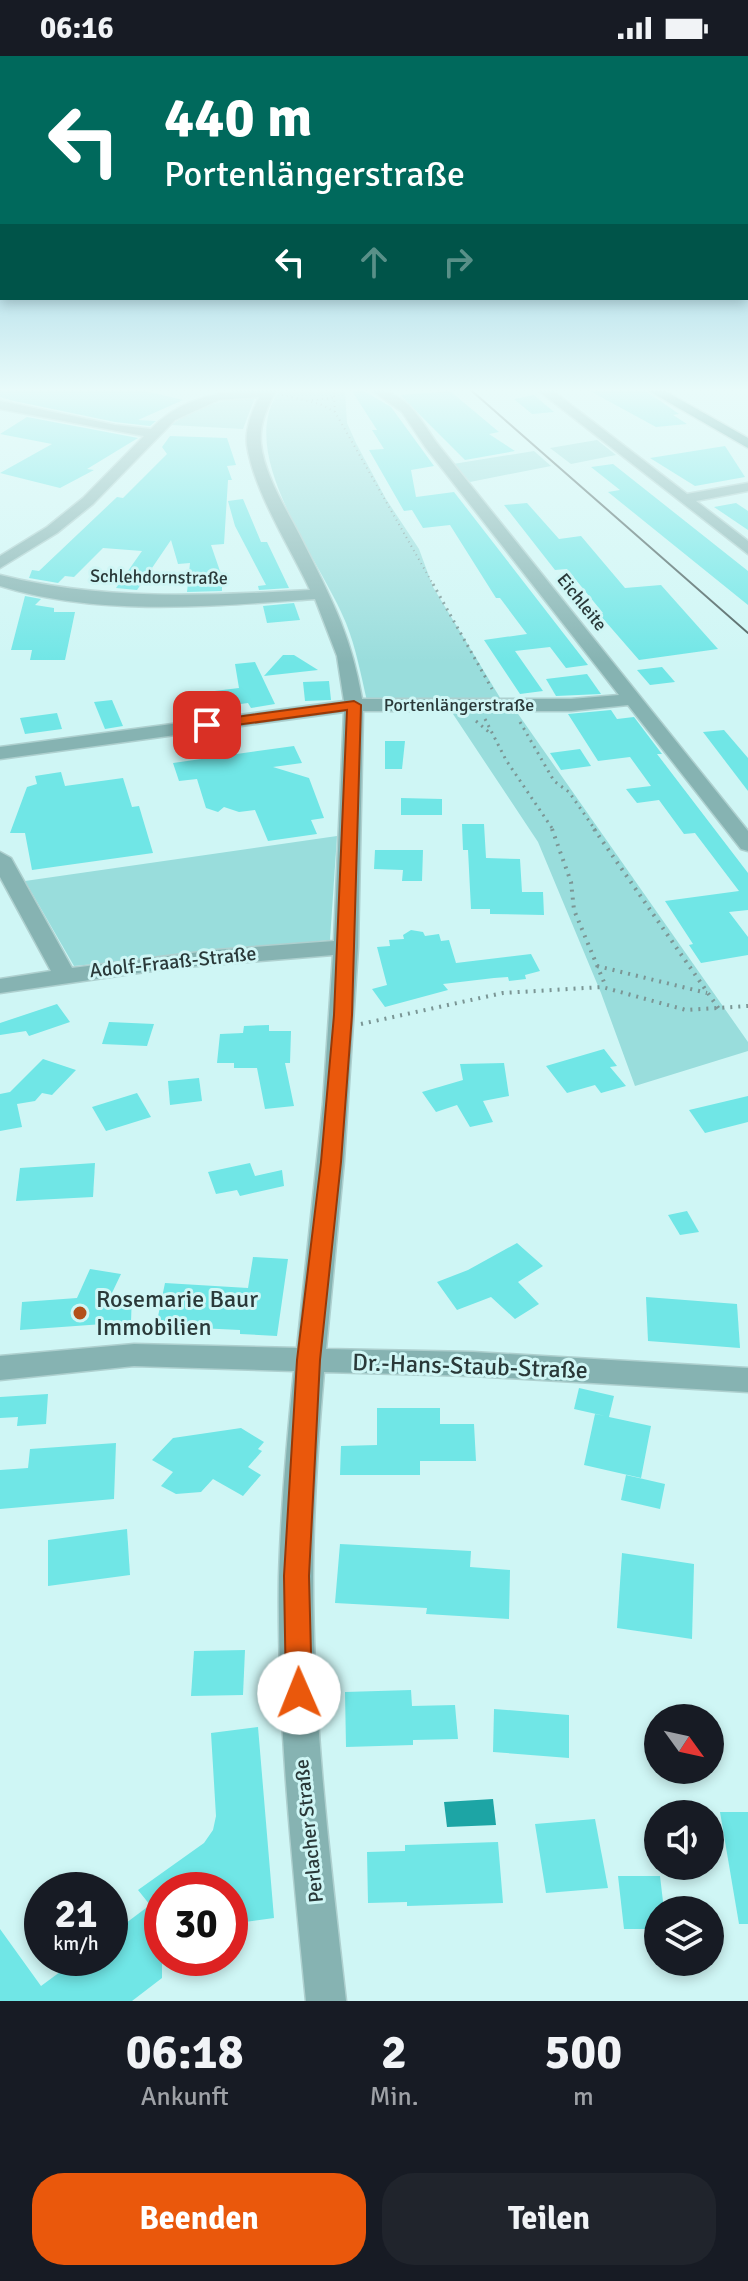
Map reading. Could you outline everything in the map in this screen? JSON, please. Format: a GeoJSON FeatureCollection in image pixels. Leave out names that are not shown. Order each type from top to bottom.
{"type":"FeatureCollection","features":[{"type":"Feature","properties":{"kind":"street"},"geometry":{"type":"LineString","coordinates":[[0,563],[52,530],[107,482]]}},
{"type":"Feature","properties":{"kind":"street","name":"Perlacher Straße"},"geometry":{"type":"LineString","coordinates":[[266,482],[318,594],[335,623],[354,705],[342,1026],[331,1162],[308,1360],[296,1576],[300,1752],[326,2001]]}},
{"type":"Feature","properties":{"kind":"street","name":"Eichleite"},"geometry":{"type":"LineString","coordinates":[[460,482],[748,845]]}},
{"type":"Feature","properties":{"kind":"street"},"geometry":{"type":"LineString","coordinates":[[662,482],[748,549]]}},
{"type":"Feature","properties":{"kind":"street"},"geometry":{"type":"LineString","coordinates":[[684,499],[748,487]]}},
{"type":"Feature","properties":{"kind":"street","name":"Schlehdornstraße"},"geometry":{"type":"LineString","coordinates":[[0,580],[64,594],[115,600],[194,602],[318,594]]}},
{"type":"Feature","properties":{"kind":"street","name":"Portenlängerstraße"},"geometry":{"type":"LineString","coordinates":[[0,753],[354,705],[571,705],[634,699]]}},
{"type":"Feature","properties":{"kind":"street"},"geometry":{"type":"LineString","coordinates":[[0,858],[65,975]]}},
{"type":"Feature","properties":{"kind":"street","name":"Adolf-Fraaß-Straße"},"geometry":{"type":"LineString","coordinates":[[0,986],[65,975],[261,952],[347,947]]}},
{"type":"Feature","properties":{"kind":"street","name":"Dr.-Hans-Staub-Straße"},"geometry":{"type":"LineString","coordinates":[[0,1368],[134,1355],[473,1364],[748,1380]]}},
{"type":"Feature","properties":{"kind":"path"},"geometry":{"type":"LineString","coordinates":[[375,482],[492,687],[506,760],[556,834],[571,882],[574,910],[606,987]]}},
{"type":"Feature","properties":{"kind":"path"},"geometry":{"type":"LineString","coordinates":[[496,706],[554,781],[569,792],[720,1010]]}},
{"type":"Feature","properties":{"kind":"path"},"geometry":{"type":"LineString","coordinates":[[597,966],[709,994]]}},
{"type":"Feature","properties":{"kind":"path"},"geometry":{"type":"LineString","coordinates":[[342,1026],[370,1023],[503,993],[606,987],[677,1009],[701,1012],[748,1006]]}},
{"type":"Feature","properties":{"kind":"shaded area"},"geometry":{"type":"Polygon","coordinates":[[[276,482],[377,482],[419,549],[433,587],[502,701],[367,701],[346,623],[286,507],[276,482]]]}},
{"type":"Feature","properties":{"kind":"shaded area"},"geometry":{"type":"Polygon","coordinates":[[[451,711],[516,711],[748,1042],[748,1051],[635,1086],[601,993],[538,842],[451,711]]]}},
{"type":"Feature","properties":{"kind":"shaded area"},"geometry":{"type":"Polygon","coordinates":[[[337,836],[330,940],[74,966],[25,881],[337,836]]]}},
{"type":"Feature","properties":{"kind":"shaded area"},"geometry":{"type":"Polygon","coordinates":[[[493,1799],[496,1825],[447,1827],[444,1802],[493,1799]]]}},
{"type":"Feature","properties":{"kind":"building"},"geometry":{"type":"Polygon","coordinates":[[[35,482],[72,482],[60,488],[35,482]]]}},
{"type":"Feature","properties":{"kind":"building"},"geometry":{"type":"Polygon","coordinates":[[[139,482],[228,482],[224,544],[211,545],[222,577],[222,591],[187,592],[190,563],[178,564],[171,540],[137,590],[116,588],[142,551],[103,548],[74,577],[65,576],[58,583],[29,578],[32,570],[39,571],[117,497],[123,498],[139,482]]]}},
{"type":"Feature","properties":{"kind":"building"},"geometry":{"type":"Polygon","coordinates":[[[387,482],[413,482],[416,497],[454,492],[588,665],[566,668],[550,647],[515,651],[543,691],[520,694],[484,640],[527,634],[500,598],[496,598],[450,525],[423,528],[412,510],[404,511],[387,482]]]}},
{"type":"Feature","properties":{"kind":"building"},"geometry":{"type":"Polygon","coordinates":[[[610,482],[635,482],[748,571],[748,605],[608,492],[620,490],[610,482]]]}},
{"type":"Feature","properties":{"kind":"building"},"geometry":{"type":"Polygon","coordinates":[[[688,482],[719,482],[695,486],[688,482]]]}},
{"type":"Feature","properties":{"kind":"building"},"geometry":{"type":"Polygon","coordinates":[[[243,499],[261,542],[267,542],[289,588],[259,590],[258,586],[266,585],[235,526],[228,501],[243,499]]]}},
{"type":"Feature","properties":{"kind":"building"},"geometry":{"type":"Polygon","coordinates":[[[527,503],[559,539],[581,536],[625,588],[661,585],[718,649],[639,660],[599,614],[603,613],[567,569],[555,570],[504,505],[527,503]]]}},
{"type":"Feature","properties":{"kind":"building"},"geometry":{"type":"Polygon","coordinates":[[[736,503],[748,511],[748,530],[714,507],[736,503]]]}},
{"type":"Feature","properties":{"kind":"building"},"geometry":{"type":"Polygon","coordinates":[[[25,596],[41,599],[35,605],[54,608],[54,612],[75,612],[65,660],[30,660],[32,650],[11,650],[25,596]]]}},
{"type":"Feature","properties":{"kind":"building"},"geometry":{"type":"Polygon","coordinates":[[[294,603],[300,620],[267,623],[263,606],[294,603]]]}},
{"type":"Feature","properties":{"kind":"building"},"geometry":{"type":"Polygon","coordinates":[[[283,655],[294,655],[318,670],[264,676],[283,655]]]}},
{"type":"Feature","properties":{"kind":"building"},"geometry":{"type":"Polygon","coordinates":[[[255,662],[275,704],[251,708],[248,703],[197,710],[190,694],[239,688],[235,664],[255,662]]]}},
{"type":"Feature","properties":{"kind":"building"},"geometry":{"type":"Polygon","coordinates":[[[662,667],[675,682],[650,685],[637,670],[662,667]]]}},
{"type":"Feature","properties":{"kind":"building"},"geometry":{"type":"Polygon","coordinates":[[[587,674],[601,694],[556,696],[546,679],[587,674]]]}},
{"type":"Feature","properties":{"kind":"building"},"geometry":{"type":"Polygon","coordinates":[[[329,681],[331,700],[305,701],[303,682],[329,681]]]}},
{"type":"Feature","properties":{"kind":"building"},"geometry":{"type":"Polygon","coordinates":[[[112,700],[123,726],[105,729],[94,702],[112,700]]]}},
{"type":"Feature","properties":{"kind":"building"},"geometry":{"type":"Polygon","coordinates":[[[611,710],[617,719],[634,717],[662,754],[657,754],[748,873],[748,910],[729,912],[748,937],[748,955],[701,963],[689,945],[693,944],[665,901],[739,891],[695,833],[684,834],[659,800],[637,803],[626,789],[651,786],[630,757],[598,761],[568,714],[611,710]]]}},
{"type":"Feature","properties":{"kind":"building"},"geometry":{"type":"Polygon","coordinates":[[[57,713],[62,729],[25,734],[20,718],[57,713]]]}},
{"type":"Feature","properties":{"kind":"building"},"geometry":{"type":"Polygon","coordinates":[[[724,730],[748,758],[748,791],[703,732],[724,730]]]}},
{"type":"Feature","properties":{"kind":"building"},"geometry":{"type":"Polygon","coordinates":[[[385,741],[405,741],[402,769],[385,769],[385,741]]]}},
{"type":"Feature","properties":{"kind":"building"},"geometry":{"type":"Polygon","coordinates":[[[294,746],[302,763],[273,767],[309,778],[324,818],[311,820],[317,834],[268,841],[255,810],[239,812],[224,807],[218,812],[206,808],[197,779],[179,781],[173,763],[294,746]]]}},
{"type":"Feature","properties":{"kind":"building"},"geometry":{"type":"Polygon","coordinates":[[[580,749],[591,766],[561,770],[550,753],[580,749]]]}},
{"type":"Feature","properties":{"kind":"building"},"geometry":{"type":"Polygon","coordinates":[[[61,772],[65,786],[123,778],[132,807],[139,806],[153,853],[32,870],[25,833],[10,833],[27,787],[37,784],[35,776],[61,772]]]}},
{"type":"Feature","properties":{"kind":"building"},"geometry":{"type":"Polygon","coordinates":[[[401,798],[442,799],[442,815],[401,815],[401,798]]]}},
{"type":"Feature","properties":{"kind":"building"},"geometry":{"type":"Polygon","coordinates":[[[462,824],[484,824],[486,858],[520,859],[522,892],[543,892],[544,915],[490,914],[490,909],[471,909],[468,850],[463,850],[462,824]]]}},
{"type":"Feature","properties":{"kind":"building"},"geometry":{"type":"Polygon","coordinates":[[[375,850],[423,850],[422,881],[402,881],[403,870],[374,869],[375,850]]]}},
{"type":"Feature","properties":{"kind":"building"},"geometry":{"type":"Polygon","coordinates":[[[411,930],[423,932],[425,936],[439,934],[441,941],[449,940],[456,963],[531,954],[540,971],[525,975],[526,979],[509,981],[508,977],[443,984],[448,990],[385,1007],[372,989],[387,985],[377,947],[390,946],[389,940],[404,939],[403,935],[411,930]]]}},
{"type":"Feature","properties":{"kind":"building"},"geometry":{"type":"Polygon","coordinates":[[[57,1004],[70,1022],[29,1036],[26,1031],[0,1035],[0,1023],[57,1004]]]}},
{"type":"Feature","properties":{"kind":"building"},"geometry":{"type":"Polygon","coordinates":[[[109,1022],[154,1024],[147,1046],[102,1044],[109,1022]]]}},
{"type":"Feature","properties":{"kind":"building"},"geometry":{"type":"Polygon","coordinates":[[[269,1025],[269,1031],[291,1031],[290,1063],[285,1063],[294,1106],[265,1109],[257,1068],[234,1068],[234,1063],[217,1063],[220,1034],[243,1033],[244,1026],[269,1025]]]}},
{"type":"Feature","properties":{"kind":"building"},"geometry":{"type":"Polygon","coordinates":[[[604,1049],[617,1066],[610,1067],[626,1086],[601,1093],[595,1085],[567,1093],[546,1066],[604,1049]]]}},
{"type":"Feature","properties":{"kind":"building"},"geometry":{"type":"Polygon","coordinates":[[[43,1059],[76,1070],[52,1095],[42,1093],[35,1101],[17,1104],[22,1127],[0,1131],[0,1094],[10,1092],[43,1059]]]}},
{"type":"Feature","properties":{"kind":"building"},"geometry":{"type":"Polygon","coordinates":[[[504,1063],[509,1096],[483,1101],[493,1122],[470,1127],[457,1105],[436,1112],[422,1092],[463,1080],[460,1064],[504,1063]]]}},
{"type":"Feature","properties":{"kind":"building"},"geometry":{"type":"Polygon","coordinates":[[[199,1078],[202,1101],[170,1105],[168,1081],[199,1078]]]}},
{"type":"Feature","properties":{"kind":"building"},"geometry":{"type":"Polygon","coordinates":[[[137,1093],[151,1117],[106,1131],[92,1107],[137,1093]]]}},
{"type":"Feature","properties":{"kind":"building"},"geometry":{"type":"Polygon","coordinates":[[[748,1096],[748,1122],[705,1133],[689,1110],[748,1096]]]}},
{"type":"Feature","properties":{"kind":"building"},"geometry":{"type":"Polygon","coordinates":[[[95,1163],[93,1197],[16,1201],[20,1168],[95,1163]]]}},
{"type":"Feature","properties":{"kind":"building"},"geometry":{"type":"Polygon","coordinates":[[[250,1163],[255,1176],[282,1170],[284,1186],[240,1196],[237,1190],[216,1194],[208,1172],[250,1163]]]}},
{"type":"Feature","properties":{"kind":"building"},"geometry":{"type":"Polygon","coordinates":[[[687,1211],[699,1232],[680,1235],[668,1215],[687,1211]]]}},
{"type":"Feature","properties":{"kind":"building"},"geometry":{"type":"Polygon","coordinates":[[[517,1243],[543,1266],[518,1282],[539,1304],[515,1319],[491,1297],[457,1310],[437,1282],[468,1270],[517,1243]]]}},
{"type":"Feature","properties":{"kind":"building"},"geometry":{"type":"Polygon","coordinates":[[[253,1257],[288,1259],[277,1336],[240,1334],[240,1330],[156,1326],[165,1283],[248,1288],[253,1257]]]}},
{"type":"Feature","properties":{"kind":"building"},"geometry":{"type":"Polygon","coordinates":[[[90,1269],[121,1274],[111,1295],[132,1294],[131,1322],[20,1330],[22,1302],[77,1298],[90,1269]]]}},
{"type":"Feature","properties":{"kind":"building"},"geometry":{"type":"Polygon","coordinates":[[[646,1297],[737,1304],[740,1348],[648,1341],[646,1297]]]}},
{"type":"Feature","properties":{"kind":"building"},"geometry":{"type":"Polygon","coordinates":[[[579,1388],[614,1396],[609,1417],[651,1426],[641,1478],[584,1465],[595,1414],[605,1416],[574,1409],[579,1388]]]}},
{"type":"Feature","properties":{"kind":"building"},"geometry":{"type":"Polygon","coordinates":[[[48,1394],[46,1424],[17,1426],[18,1417],[0,1418],[0,1397],[48,1394]]]}},
{"type":"Feature","properties":{"kind":"building"},"geometry":{"type":"Polygon","coordinates":[[[377,1408],[440,1408],[440,1424],[474,1424],[476,1461],[420,1461],[420,1475],[340,1475],[341,1446],[377,1445],[377,1408]]]}},
{"type":"Feature","properties":{"kind":"building"},"geometry":{"type":"Polygon","coordinates":[[[241,1428],[264,1442],[258,1449],[262,1451],[248,1467],[261,1475],[243,1496],[213,1479],[201,1492],[176,1494],[161,1486],[173,1472],[152,1460],[173,1438],[241,1428]]]}},
{"type":"Feature","properties":{"kind":"building"},"geometry":{"type":"Polygon","coordinates":[[[116,1443],[114,1499],[0,1509],[0,1470],[28,1468],[30,1449],[116,1443]]]}},
{"type":"Feature","properties":{"kind":"building"},"geometry":{"type":"Polygon","coordinates":[[[626,1475],[665,1484],[660,1509],[621,1500],[626,1475]]]}},
{"type":"Feature","properties":{"kind":"building"},"geometry":{"type":"Polygon","coordinates":[[[127,1529],[130,1575],[48,1586],[48,1540],[127,1529]]]}},
{"type":"Feature","properties":{"kind":"building"},"geometry":{"type":"Polygon","coordinates":[[[340,1544],[471,1551],[470,1567],[510,1570],[509,1619],[426,1614],[427,1608],[335,1603],[340,1544]]]}},
{"type":"Feature","properties":{"kind":"building"},"geometry":{"type":"Polygon","coordinates":[[[622,1553],[694,1564],[692,1639],[617,1628],[622,1553]]]}},
{"type":"Feature","properties":{"kind":"building"},"geometry":{"type":"Polygon","coordinates":[[[245,1650],[243,1695],[191,1696],[194,1651],[245,1650]]]}},
{"type":"Feature","properties":{"kind":"building"},"geometry":{"type":"Polygon","coordinates":[[[411,1690],[412,1706],[455,1705],[458,1739],[413,1740],[413,1745],[346,1747],[345,1692],[411,1690]]]}},
{"type":"Feature","properties":{"kind":"building"},"geometry":{"type":"Polygon","coordinates":[[[494,1709],[569,1715],[569,1758],[493,1752],[494,1709]]]}},
{"type":"Feature","properties":{"kind":"building"},"geometry":{"type":"Polygon","coordinates":[[[258,1727],[274,1918],[248,1922],[248,1872],[163,1872],[204,1843],[213,1830],[216,1816],[211,1733],[258,1727]]]}},
{"type":"Feature","properties":{"kind":"building"},"geometry":{"type":"Polygon","coordinates":[[[724,1812],[748,1812],[748,1924],[739,1924],[724,1836],[724,1812]]]}},
{"type":"Feature","properties":{"kind":"building"},"geometry":{"type":"Polygon","coordinates":[[[595,1819],[608,1888],[546,1893],[535,1824],[595,1819]]]}},
{"type":"Feature","properties":{"kind":"building"},"geometry":{"type":"Polygon","coordinates":[[[498,1842],[503,1903],[407,1906],[407,1902],[368,1903],[367,1852],[405,1851],[405,1845],[498,1842]]]}},
{"type":"Feature","properties":{"kind":"building"},"geometry":{"type":"Polygon","coordinates":[[[618,1876],[644,1876],[644,1880],[660,1880],[662,1896],[644,1896],[644,1929],[624,1929],[618,1876]]]}},
{"type":"Feature","properties":{"kind":"building"},"geometry":{"type":"Polygon","coordinates":[[[144,1910],[144,1976],[162,1976],[132,2001],[0,2001],[0,1929],[24,1962],[24,1976],[34,1976],[41,1986],[55,1976],[128,1976],[128,1922],[144,1910]]]}},
{"type":"Feature","properties":{"kind":"tram line"},"geometry":{"type":"LineString","coordinates":[[576,482],[748,633]]}},
{"type":"Feature","properties":{"kind":"place","name":"Rosemarie Baur Immobilien"},"geometry":{"type":"Point","coordinates":[80,1313]}},
{"type":"Feature","properties":{"kind":"route"},"geometry":{"type":"LineString","coordinates":[[207,725],[354,705],[343,1015],[331,1162],[308,1360],[296,1576],[299,1693]]}}]}
